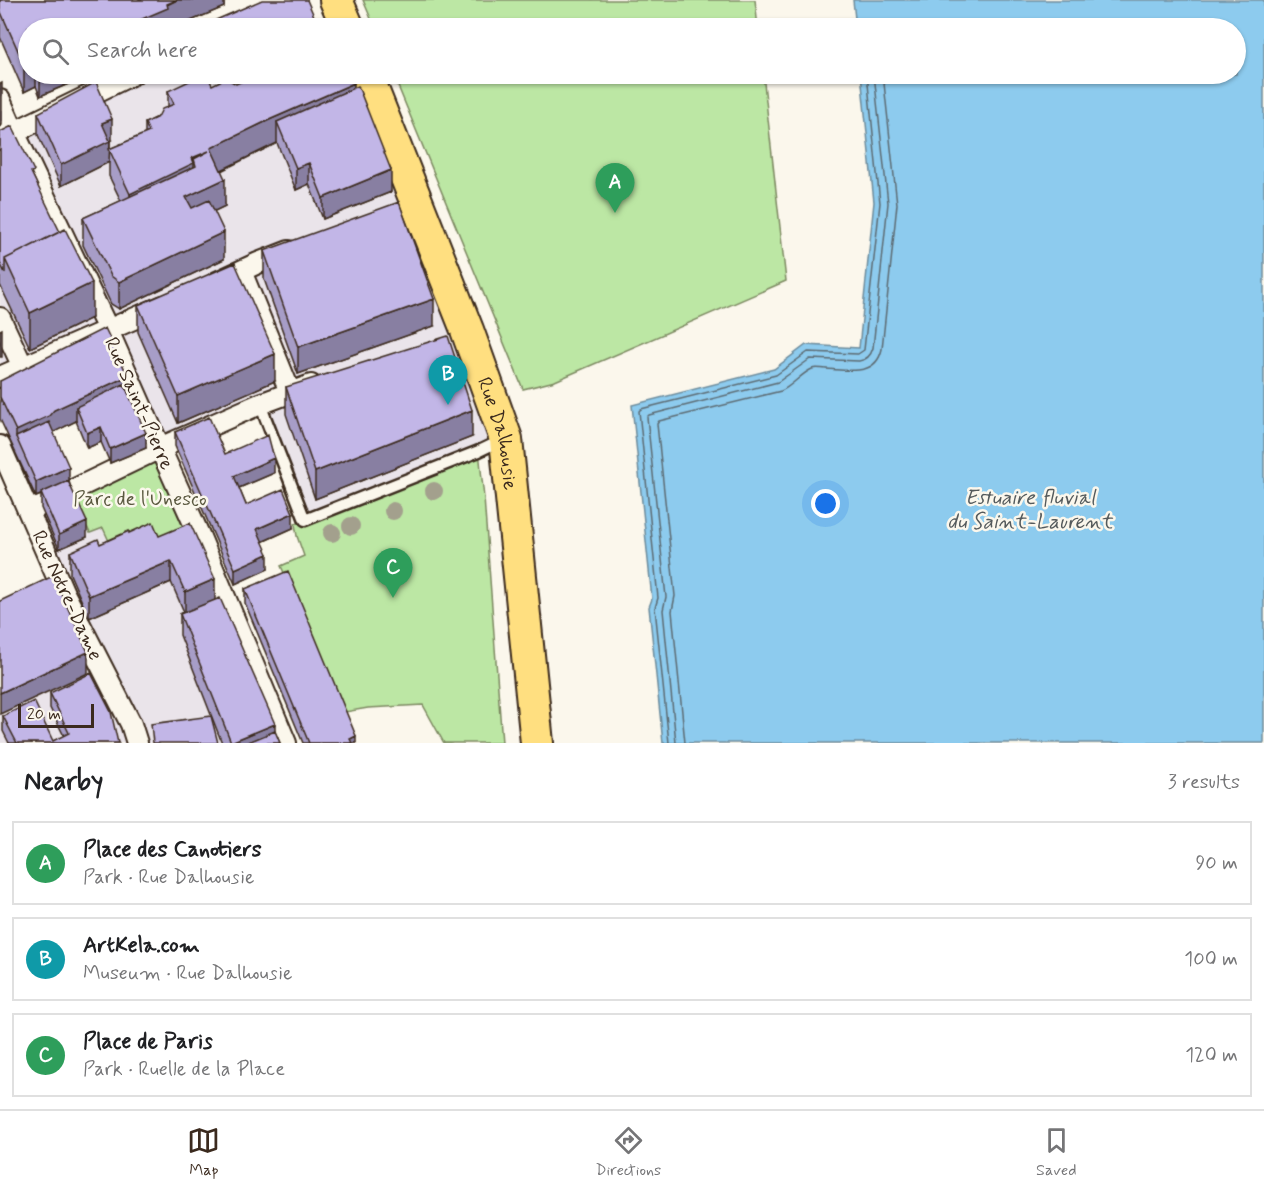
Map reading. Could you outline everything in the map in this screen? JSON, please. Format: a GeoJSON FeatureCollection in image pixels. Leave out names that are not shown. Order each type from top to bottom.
{"type":"FeatureCollection","features":[{"type":"Feature","properties":{"kind":"main road"},"geometry":{"type":"LineString","coordinates":[[336,0],[344,18]]}},
{"type":"Feature","properties":{"kind":"main road","name":"Rue Dalhousie"},"geometry":{"type":"LineString","coordinates":[[369,84],[407,207],[506,439],[537,743]]}},
{"type":"Feature","properties":{"kind":"street"},"geometry":{"type":"LineString","coordinates":[[7,136],[113,84]]}},
{"type":"Feature","properties":{"kind":"street","name":"Rue Saint-Pierre"},"geometry":{"type":"LineString","coordinates":[[0,100],[7,136],[108,331],[231,603],[286,743]]}},
{"type":"Feature","properties":{"kind":"street"},"geometry":{"type":"LineString","coordinates":[[200,289],[311,243]]}},
{"type":"Feature","properties":{"kind":"street"},"geometry":{"type":"LineString","coordinates":[[241,271],[290,392]]}},
{"type":"Feature","properties":{"kind":"street"},"geometry":{"type":"LineString","coordinates":[[0,377],[180,299]]}},
{"type":"Feature","properties":{"kind":"street"},"geometry":{"type":"LineString","coordinates":[[0,318],[23,367]]}},
{"type":"Feature","properties":{"kind":"street"},"geometry":{"type":"LineString","coordinates":[[29,511],[160,448],[260,404],[323,380]]}},
{"type":"Feature","properties":{"kind":"street","name":"Rue Notre-Dame"},"geometry":{"type":"LineString","coordinates":[[0,446],[64,593],[131,724],[137,743]]}},
{"type":"Feature","properties":{"kind":"lane"},"geometry":{"type":"LineString","coordinates":[[260,404],[305,520],[506,439]]}},
{"type":"Feature","properties":{"kind":"shaded area"},"geometry":{"type":"Polygon","coordinates":[[[112,84],[370,84],[506,439],[305,520],[259,405],[160,448],[286,743],[0,743],[0,623],[64,592],[29,511],[159,448],[113,342],[0,377],[0,100],[14,132],[112,84]]]}},
{"type":"Feature","properties":{"kind":"green space"},"geometry":{"type":"Polygon","coordinates":[[[363,0],[755,0],[757,18],[371,18],[363,0]]]}},
{"type":"Feature","properties":{"kind":"green space"},"geometry":{"type":"Polygon","coordinates":[[[397,84],[764,84],[786,281],[555,381],[523,389],[397,84]]]}},
{"type":"Feature","properties":{"kind":"green space","name":"Parc de l'Unesco"},"geometry":{"type":"Polygon","coordinates":[[[160,448],[200,537],[109,541],[103,528],[90,533],[70,490],[160,448]]]}},
{"type":"Feature","properties":{"kind":"green space"},"geometry":{"type":"Polygon","coordinates":[[[479,451],[502,743],[444,743],[423,705],[368,708],[345,712],[281,566],[304,556],[295,524],[479,451]]]}},
{"type":"Feature","properties":{"kind":"water","name":"Estuaire fluvial du Saint-Laurent"},"geometry":{"type":"Polygon","coordinates":[[[853,0],[1264,0],[1264,743],[663,743],[649,607],[652,599],[632,405],[774,369],[806,345],[859,348],[874,202],[862,84],[1246,84],[1246,18],[855,18],[853,0]]]}},
{"type":"Feature","properties":{"kind":"building"},"geometry":{"type":"Polygon","coordinates":[[[0,0],[177,0],[167,4],[168,8],[144,18],[18,18],[18,50],[0,10],[0,0]]]}},
{"type":"Feature","properties":{"kind":"building"},"geometry":{"type":"Polygon","coordinates":[[[262,0],[307,0],[315,18],[221,18],[262,0]]]}},
{"type":"Feature","properties":{"kind":"building"},"geometry":{"type":"Polygon","coordinates":[[[92,84],[97,84],[112,119],[102,123],[110,141],[61,165],[38,113],[92,84]]]}},
{"type":"Feature","properties":{"kind":"building"},"geometry":{"type":"Polygon","coordinates":[[[183,84],[352,84],[211,148],[225,179],[186,197],[192,208],[209,200],[224,232],[119,282],[111,276],[83,218],[196,166],[194,159],[209,151],[192,158],[194,163],[130,194],[109,149],[149,132],[145,123],[158,117],[162,109],[174,104],[168,91],[183,84]]]}},
{"type":"Feature","properties":{"kind":"building"},"geometry":{"type":"Polygon","coordinates":[[[358,86],[391,170],[323,198],[309,163],[296,168],[277,122],[358,86]]]}},
{"type":"Feature","properties":{"kind":"building"},"geometry":{"type":"Polygon","coordinates":[[[12,126],[60,232],[5,259],[5,273],[0,263],[0,132],[12,126]]]}},
{"type":"Feature","properties":{"kind":"building"},"geometry":{"type":"Polygon","coordinates":[[[399,202],[434,299],[298,347],[264,251],[399,202]]]}},
{"type":"Feature","properties":{"kind":"building"},"geometry":{"type":"Polygon","coordinates":[[[65,229],[92,283],[30,313],[5,259],[65,229]]]}},
{"type":"Feature","properties":{"kind":"building"},"geometry":{"type":"Polygon","coordinates":[[[235,263],[275,354],[178,396],[138,305],[235,263]]]}},
{"type":"Feature","properties":{"kind":"building"},"geometry":{"type":"Polygon","coordinates":[[[105,328],[128,376],[54,410],[49,416],[16,431],[0,397],[0,381],[105,328]]]}},
{"type":"Feature","properties":{"kind":"building"},"geometry":{"type":"Polygon","coordinates":[[[448,336],[472,410],[315,472],[286,387],[448,336]]]}},
{"type":"Feature","properties":{"kind":"building"},"geometry":{"type":"Polygon","coordinates":[[[124,384],[146,433],[110,449],[101,427],[87,433],[76,407],[124,384]]]}},
{"type":"Feature","properties":{"kind":"building"},"geometry":{"type":"Polygon","coordinates":[[[209,417],[225,454],[268,435],[274,458],[234,476],[246,505],[283,489],[293,513],[257,529],[268,554],[235,569],[175,432],[209,417]]]}},
{"type":"Feature","properties":{"kind":"building"},"geometry":{"type":"Polygon","coordinates":[[[49,422],[69,467],[36,482],[16,437],[49,422]]]}},
{"type":"Feature","properties":{"kind":"building"},"geometry":{"type":"Polygon","coordinates":[[[68,481],[87,522],[59,535],[41,493],[68,481]]]}},
{"type":"Feature","properties":{"kind":"building"},"geometry":{"type":"Polygon","coordinates":[[[153,522],[159,536],[190,523],[215,579],[185,592],[171,561],[89,596],[70,552],[98,539],[100,544],[153,522]]]}},
{"type":"Feature","properties":{"kind":"building"},"geometry":{"type":"Polygon","coordinates":[[[288,571],[356,736],[350,739],[352,743],[309,743],[245,589],[288,571]]]}},
{"type":"Feature","properties":{"kind":"building"},"geometry":{"type":"Polygon","coordinates":[[[53,576],[88,652],[0,693],[0,601],[53,576]]]}},
{"type":"Feature","properties":{"kind":"building"},"geometry":{"type":"Polygon","coordinates":[[[220,598],[275,724],[231,742],[180,614],[220,598]]]}},
{"type":"Feature","properties":{"kind":"building"},"geometry":{"type":"Polygon","coordinates":[[[91,673],[111,712],[118,743],[17,743],[3,716],[34,701],[53,741],[69,733],[50,693],[91,673]]]}},
{"type":"Feature","properties":{"kind":"building"},"geometry":{"type":"Polygon","coordinates":[[[211,716],[218,743],[153,743],[151,724],[211,716]]]}},
{"type":"Feature","properties":{"kind":"building"},"geometry":{"type":"Polygon","coordinates":[[[275,731],[280,743],[246,743],[275,731]]]}},
{"type":"Feature","properties":{"kind":"place","name":"Place des Canotiers"},"geometry":{"type":"Point","coordinates":[615,213]}},
{"type":"Feature","properties":{"kind":"place","name":"ArtKela.com"},"geometry":{"type":"Point","coordinates":[448,405]}},
{"type":"Feature","properties":{"kind":"place","name":"Place de Paris"},"geometry":{"type":"Point","coordinates":[393,598]}}]}
